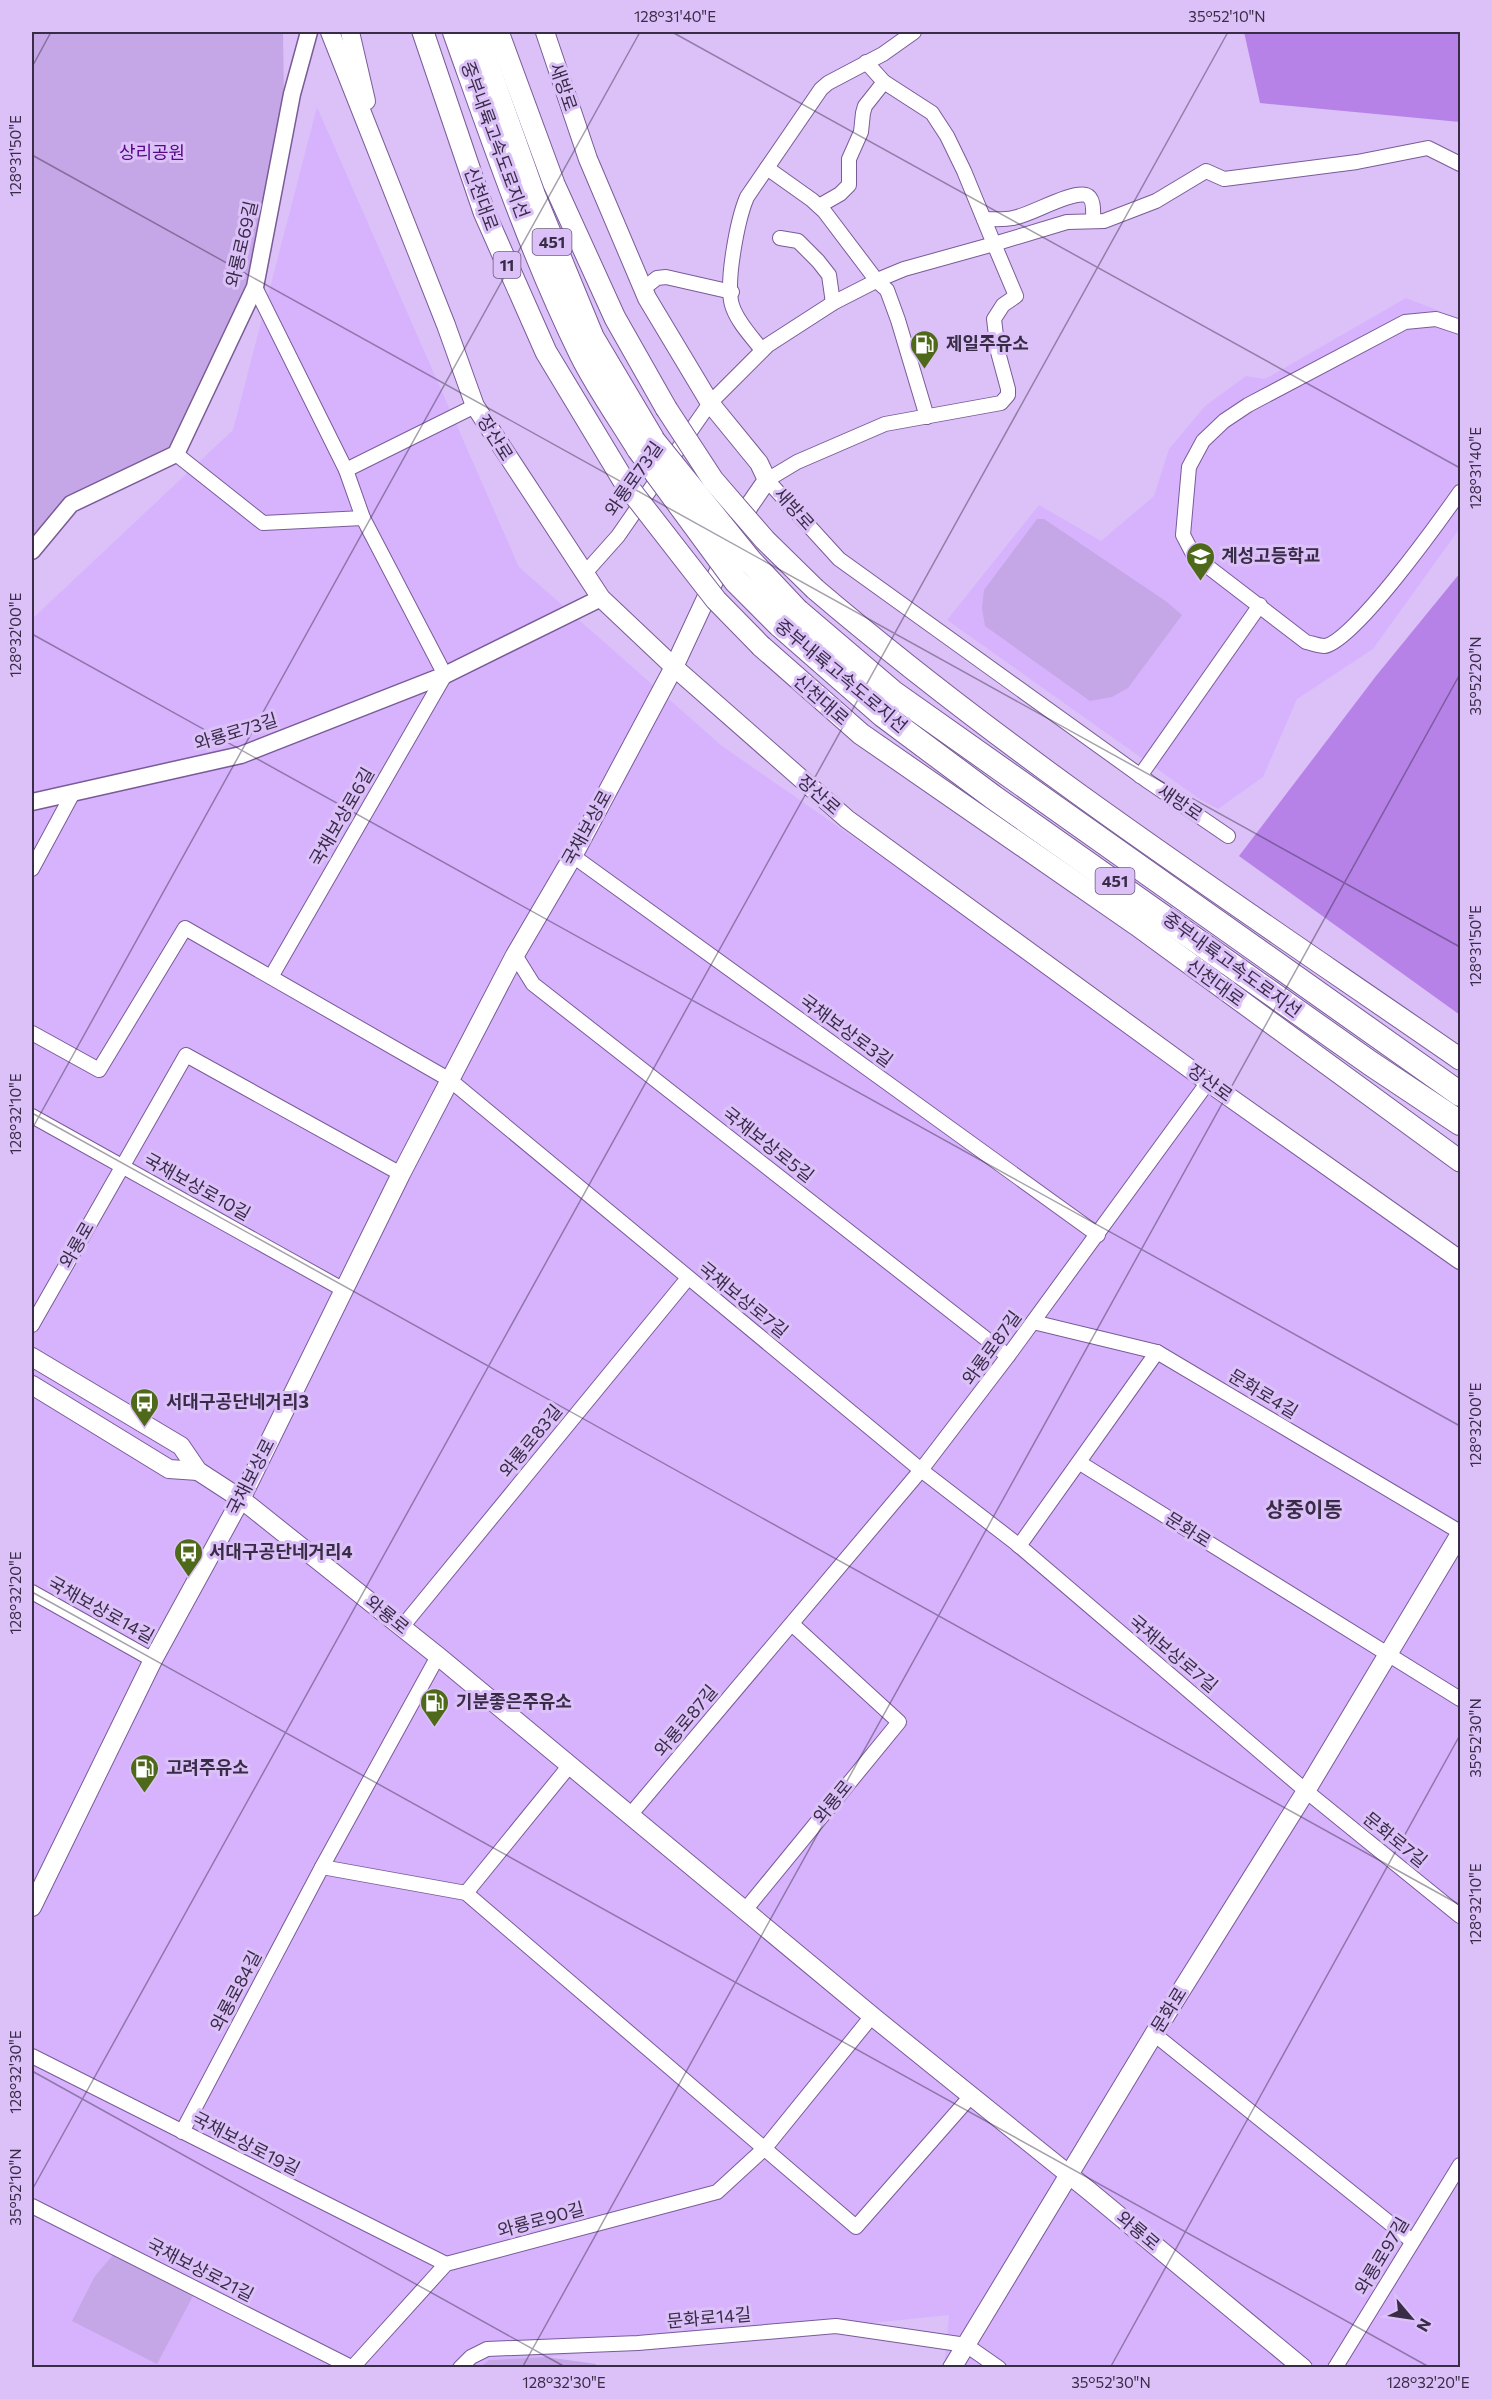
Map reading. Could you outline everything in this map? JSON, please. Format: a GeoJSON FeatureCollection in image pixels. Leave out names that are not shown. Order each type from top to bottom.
{"type":"FeatureCollection","features":[{"type":"Feature","properties":{"kind":"highway","name":"신천대로"},"geometry":{"type":"LineString","coordinates":[[423,32],[484,212],[546,352],[625,483],[716,600],[761,646],[861,734],[1137,925],[1461,1161]]}},
{"type":"Feature","properties":{"kind":"highway","name":"중부내륙고속도로지선"},"geometry":{"type":"LineString","coordinates":[[455,32],[516,203],[583,357],[646,445],[750,561],[789,619],[883,715],[993,797],[1370,1063],[1461,1123]]}},
{"type":"Feature","properties":{"kind":"highway","name":"중부내륙고속도로지선"},"geometry":{"type":"LineString","coordinates":[[475,32],[533,195],[592,338],[646,445]]}},
{"type":"Feature","properties":{"kind":"highway"},"geometry":{"type":"LineString","coordinates":[[498,32],[554,184],[615,318],[666,408],[713,480],[765,540],[815,589],[896,658],[1108,816],[1461,1059]]}},
{"type":"Feature","properties":{"kind":"highway","name":"중부내륙고속도로지선"},"geometry":{"type":"LineString","coordinates":[[789,619],[1461,1094]]}},
{"type":"Feature","properties":{"kind":"main road","name":"장산로"},"geometry":{"type":"LineString","coordinates":[[330,32],[446,325],[475,406],[601,597],[674,667],[847,819],[1208,1082],[1461,1260]]}},
{"type":"Feature","properties":{"kind":"main road","name":"새방로"},"geometry":{"type":"LineString","coordinates":[[545,32],[588,159],[643,289],[710,403],[759,463],[767,480]]}},
{"type":"Feature","properties":{"kind":"main road","name":"장산로"},"geometry":{"type":"LineString","coordinates":[[352,35],[379,155]]}},
{"type":"Feature","properties":{"kind":"main road","name":"국채보상로"},"geometry":{"type":"LineString","coordinates":[[32,1907],[153,1660],[241,1499],[401,1174],[515,955],[573,856],[674,667],[749,506],[767,480]]}},
{"type":"Feature","properties":{"kind":"main road","name":"와룡로"},"geometry":{"type":"LineString","coordinates":[[32,1357],[181,1446],[198,1471],[241,1499],[438,1656],[746,1909],[872,2016],[1069,2174],[1303,2367]]}},
{"type":"Feature","properties":{"kind":"main road","name":"와룡로"},"geometry":{"type":"LineString","coordinates":[[32,1385],[169,1469],[198,1471]]}},
{"type":"Feature","properties":{"kind":"main road","name":"문화로"},"geometry":{"type":"LineString","coordinates":[[952,2367],[1154,2034],[1306,1791],[1461,1533]]}},
{"type":"Feature","properties":{"kind":"street","name":"와룡로69길"},"geometry":{"type":"LineString","coordinates":[[176,454],[255,287],[292,94],[309,32]]}},
{"type":"Feature","properties":{"kind":"street"},"geometry":{"type":"LineString","coordinates":[[762,350],[745,330],[732,306],[732,268],[742,210],[747,196],[821,89],[883,54],[914,32]]}},
{"type":"Feature","properties":{"kind":"street"},"geometry":{"type":"LineString","coordinates":[[767,480],[797,462],[885,424],[1001,403],[1008,395],[998,352],[994,319],[1003,306],[1016,296],[984,219],[947,136],[932,113],[884,82],[866,62]]}},
{"type":"Feature","properties":{"kind":"street"},"geometry":{"type":"LineString","coordinates":[[819,206],[840,194],[849,185],[849,159],[861,132],[865,106],[884,82]]}},
{"type":"Feature","properties":{"kind":"street","name":"와룡로73길"},"geometry":{"type":"LineString","coordinates":[[585,573],[618,536],[710,403],[762,350],[833,303],[877,281],[904,269],[1067,222],[1104,221],[1156,201],[1206,171],[1224,179],[1358,162],[1428,148],[1461,164]]}},
{"type":"Feature","properties":{"kind":"street"},"geometry":{"type":"LineString","coordinates":[[767,168],[819,206],[877,281],[887,290],[927,417]]}},
{"type":"Feature","properties":{"kind":"street"},"geometry":{"type":"LineString","coordinates":[[984,219],[1014,218],[1067,198],[1085,195],[1093,205],[1093,221]]}},
{"type":"Feature","properties":{"kind":"street"},"geometry":{"type":"LineString","coordinates":[[780,238],[798,241],[818,261],[829,275],[833,303]]}},
{"type":"Feature","properties":{"kind":"street"},"geometry":{"type":"LineString","coordinates":[[643,289],[657,278],[666,277],[732,291]]}},
{"type":"Feature","properties":{"kind":"street"},"geometry":{"type":"LineString","coordinates":[[255,287],[346,470],[363,518],[445,675]]}},
{"type":"Feature","properties":{"kind":"street"},"geometry":{"type":"LineString","coordinates":[[1461,327],[1436,319],[1406,322],[1248,405],[1224,421],[1203,441],[1189,467],[1183,535],[1194,556],[1306,642],[1325,646],[1343,637],[1417,553],[1461,492]]}},
{"type":"Feature","properties":{"kind":"street"},"geometry":{"type":"LineString","coordinates":[[346,470],[475,406]]}},
{"type":"Feature","properties":{"kind":"street"},"geometry":{"type":"LineString","coordinates":[[32,550],[71,504],[176,454],[263,524],[363,518]]}},
{"type":"Feature","properties":{"kind":"street","name":"새방로"},"geometry":{"type":"LineString","coordinates":[[767,480],[839,559],[1140,776],[1228,836]]}},
{"type":"Feature","properties":{"kind":"street","name":"와룡로73길"},"geometry":{"type":"LineString","coordinates":[[32,802],[242,755],[445,675],[601,597]]}},
{"type":"Feature","properties":{"kind":"street"},"geometry":{"type":"LineString","coordinates":[[1140,776],[1260,605]]}},
{"type":"Feature","properties":{"kind":"street","name":"국채보상로6길"},"geometry":{"type":"LineString","coordinates":[[271,977],[445,675]]}},
{"type":"Feature","properties":{"kind":"street"},"geometry":{"type":"LineString","coordinates":[[32,869],[73,793]]}},
{"type":"Feature","properties":{"kind":"street","name":"국채보상로3길"},"geometry":{"type":"LineString","coordinates":[[573,856],[1098,1235]]}},
{"type":"Feature","properties":{"kind":"street"},"geometry":{"type":"LineString","coordinates":[[32,1033],[99,1070],[185,928],[450,1080]]}},
{"type":"Feature","properties":{"kind":"street","name":"국채보상로5길"},"geometry":{"type":"LineString","coordinates":[[515,955],[533,984],[1008,1356]]}},
{"type":"Feature","properties":{"kind":"street"},"geometry":{"type":"LineString","coordinates":[[123,1166],[186,1055],[401,1174]]}},
{"type":"Feature","properties":{"kind":"street","name":"국채보상로7길"},"geometry":{"type":"LineString","coordinates":[[450,1080],[921,1470],[1017,1544],[1306,1791]]}},
{"type":"Feature","properties":{"kind":"street","name":"와룡로87길"},"geometry":{"type":"LineString","coordinates":[[631,1815],[921,1470],[1098,1235],[1208,1082]]}},
{"type":"Feature","properties":{"kind":"street","name":"국채보상로10길"},"geometry":{"type":"LineString","coordinates":[[32,1116],[344,1290]]}},
{"type":"Feature","properties":{"kind":"street","name":"와룡로"},"geometry":{"type":"LineString","coordinates":[[32,1325],[123,1166]]}},
{"type":"Feature","properties":{"kind":"street","name":"와룡로83길"},"geometry":{"type":"LineString","coordinates":[[402,1627],[688,1278]]}},
{"type":"Feature","properties":{"kind":"street","name":"문화로4길"},"geometry":{"type":"LineString","coordinates":[[1033,1322],[1157,1352],[1461,1533]]}},
{"type":"Feature","properties":{"kind":"street"},"geometry":{"type":"LineString","coordinates":[[1017,1544],[1019,1546],[1080,1463],[1157,1352]]}},
{"type":"Feature","properties":{"kind":"street","name":"문화로"},"geometry":{"type":"LineString","coordinates":[[1080,1463],[1388,1654]]}},
{"type":"Feature","properties":{"kind":"street","name":"국채보상로14길"},"geometry":{"type":"LineString","coordinates":[[32,1592],[153,1660]]}},
{"type":"Feature","properties":{"kind":"street","name":"와룡로"},"geometry":{"type":"LineString","coordinates":[[746,1909],[899,1722],[792,1624]]}},
{"type":"Feature","properties":{"kind":"street"},"geometry":{"type":"LineString","coordinates":[[1388,1654],[1461,1698]]}},
{"type":"Feature","properties":{"kind":"street","name":"와룡로84길"},"geometry":{"type":"LineString","coordinates":[[182,2132],[322,1867],[438,1656]]}},
{"type":"Feature","properties":{"kind":"street"},"geometry":{"type":"LineString","coordinates":[[466,1893],[570,1765]]}},
{"type":"Feature","properties":{"kind":"street","name":"문화로7길"},"geometry":{"type":"LineString","coordinates":[[1306,1791],[1461,1916]]}},
{"type":"Feature","properties":{"kind":"street"},"geometry":{"type":"LineString","coordinates":[[322,1867],[466,1893],[856,2227],[971,2096]]}},
{"type":"Feature","properties":{"kind":"street","name":"와룡로90길"},"geometry":{"type":"LineString","coordinates":[[446,2264],[717,2192],[765,2148],[872,2016]]}},
{"type":"Feature","properties":{"kind":"street"},"geometry":{"type":"LineString","coordinates":[[1154,2034],[1412,2241]]}},
{"type":"Feature","properties":{"kind":"street","name":"국채보상로19길"},"geometry":{"type":"LineString","coordinates":[[32,2056],[446,2264]]}},
{"type":"Feature","properties":{"kind":"street","name":"와룡로97길"},"geometry":{"type":"LineString","coordinates":[[1335,2367],[1461,2165]]}},
{"type":"Feature","properties":{"kind":"street","name":"국채보상로21길"},"geometry":{"type":"LineString","coordinates":[[32,2206],[352,2367]]}},
{"type":"Feature","properties":{"kind":"street"},"geometry":{"type":"LineString","coordinates":[[352,2367],[446,2264]]}},
{"type":"Feature","properties":{"kind":"street","name":"문화로14길"},"geometry":{"type":"LineString","coordinates":[[460,2367],[471,2357],[488,2349],[638,2343],[836,2326],[966,2345]]}},
{"type":"Feature","properties":{"kind":"street"},"geometry":{"type":"LineString","coordinates":[[966,2345],[999,2367]]}},
{"type":"Feature","properties":{"kind":"shaded area"},"geometry":{"type":"Polygon","coordinates":[[[1244,32],[1460,32],[1460,122],[1260,103],[1244,32]]]}},
{"type":"Feature","properties":{"kind":"shaded area"},"geometry":{"type":"Polygon","coordinates":[[[317,107],[519,567],[722,746],[1460,1259],[1460,2367],[944,2367],[949,2315],[546,2357],[489,2360],[480,2367],[32,2368],[32,619],[233,430],[317,107]]]}},
{"type":"Feature","properties":{"kind":"shaded area","name":"계성고등학교"},"geometry":{"type":"Polygon","coordinates":[[[1406,298],[1460,319],[1460,528],[1373,649],[1297,699],[1263,777],[1218,809],[1198,798],[947,620],[1039,505],[1101,541],[1154,496],[1169,449],[1205,406],[1246,376],[1265,379],[1406,298]]]}},
{"type":"Feature","properties":{"kind":"shaded area"},"geometry":{"type":"Polygon","coordinates":[[[1460,573],[1460,1015],[1239,856],[1376,676],[1460,573]]]}},
{"type":"Feature","properties":{"kind":"green space","name":"상리공원"},"geometry":{"type":"Polygon","coordinates":[[[32,32],[283,32],[284,100],[250,284],[170,451],[66,499],[32,540],[32,32]]]}},
{"type":"Feature","properties":{"kind":"green space"},"geometry":{"type":"Polygon","coordinates":[[[1037,519],[1044,519],[1167,602],[1182,615],[1128,688],[1112,697],[1090,701],[985,626],[982,608],[984,590],[1037,519]]]}},
{"type":"Feature","properties":{"kind":"green space"},"geometry":{"type":"Polygon","coordinates":[[[114,2254],[193,2296],[157,2364],[72,2321],[95,2276],[114,2254]]]}},
{"type":"Feature","properties":{"kind":"green space"},"geometry":{"type":"Polygon","coordinates":[[[546,2357],[596,2364],[596,2367],[480,2367],[489,2360],[546,2357]]]}},
{"type":"Feature","properties":{"kind":"place","name":"제일주유소"},"geometry":{"type":"Point","coordinates":[925,370]}},
{"type":"Feature","properties":{"kind":"place","name":"계성고등학교"},"geometry":{"type":"Point","coordinates":[1200,582]}},
{"type":"Feature","properties":{"kind":"place","name":"서대구공단네거리3"},"geometry":{"type":"Point","coordinates":[145,1428]}},
{"type":"Feature","properties":{"kind":"place","name":"서대구공단네거리4"},"geometry":{"type":"Point","coordinates":[188,1578]}},
{"type":"Feature","properties":{"kind":"place","name":"기분좋은주유소"},"geometry":{"type":"Point","coordinates":[435,1728]}},
{"type":"Feature","properties":{"kind":"place","name":"고려주유소"},"geometry":{"type":"Point","coordinates":[145,1794]}},
{"type":"Feature","properties":{"kind":"district","name":"상중이동"},"geometry":{"type":"Point","coordinates":[1304,1510]}}]}
